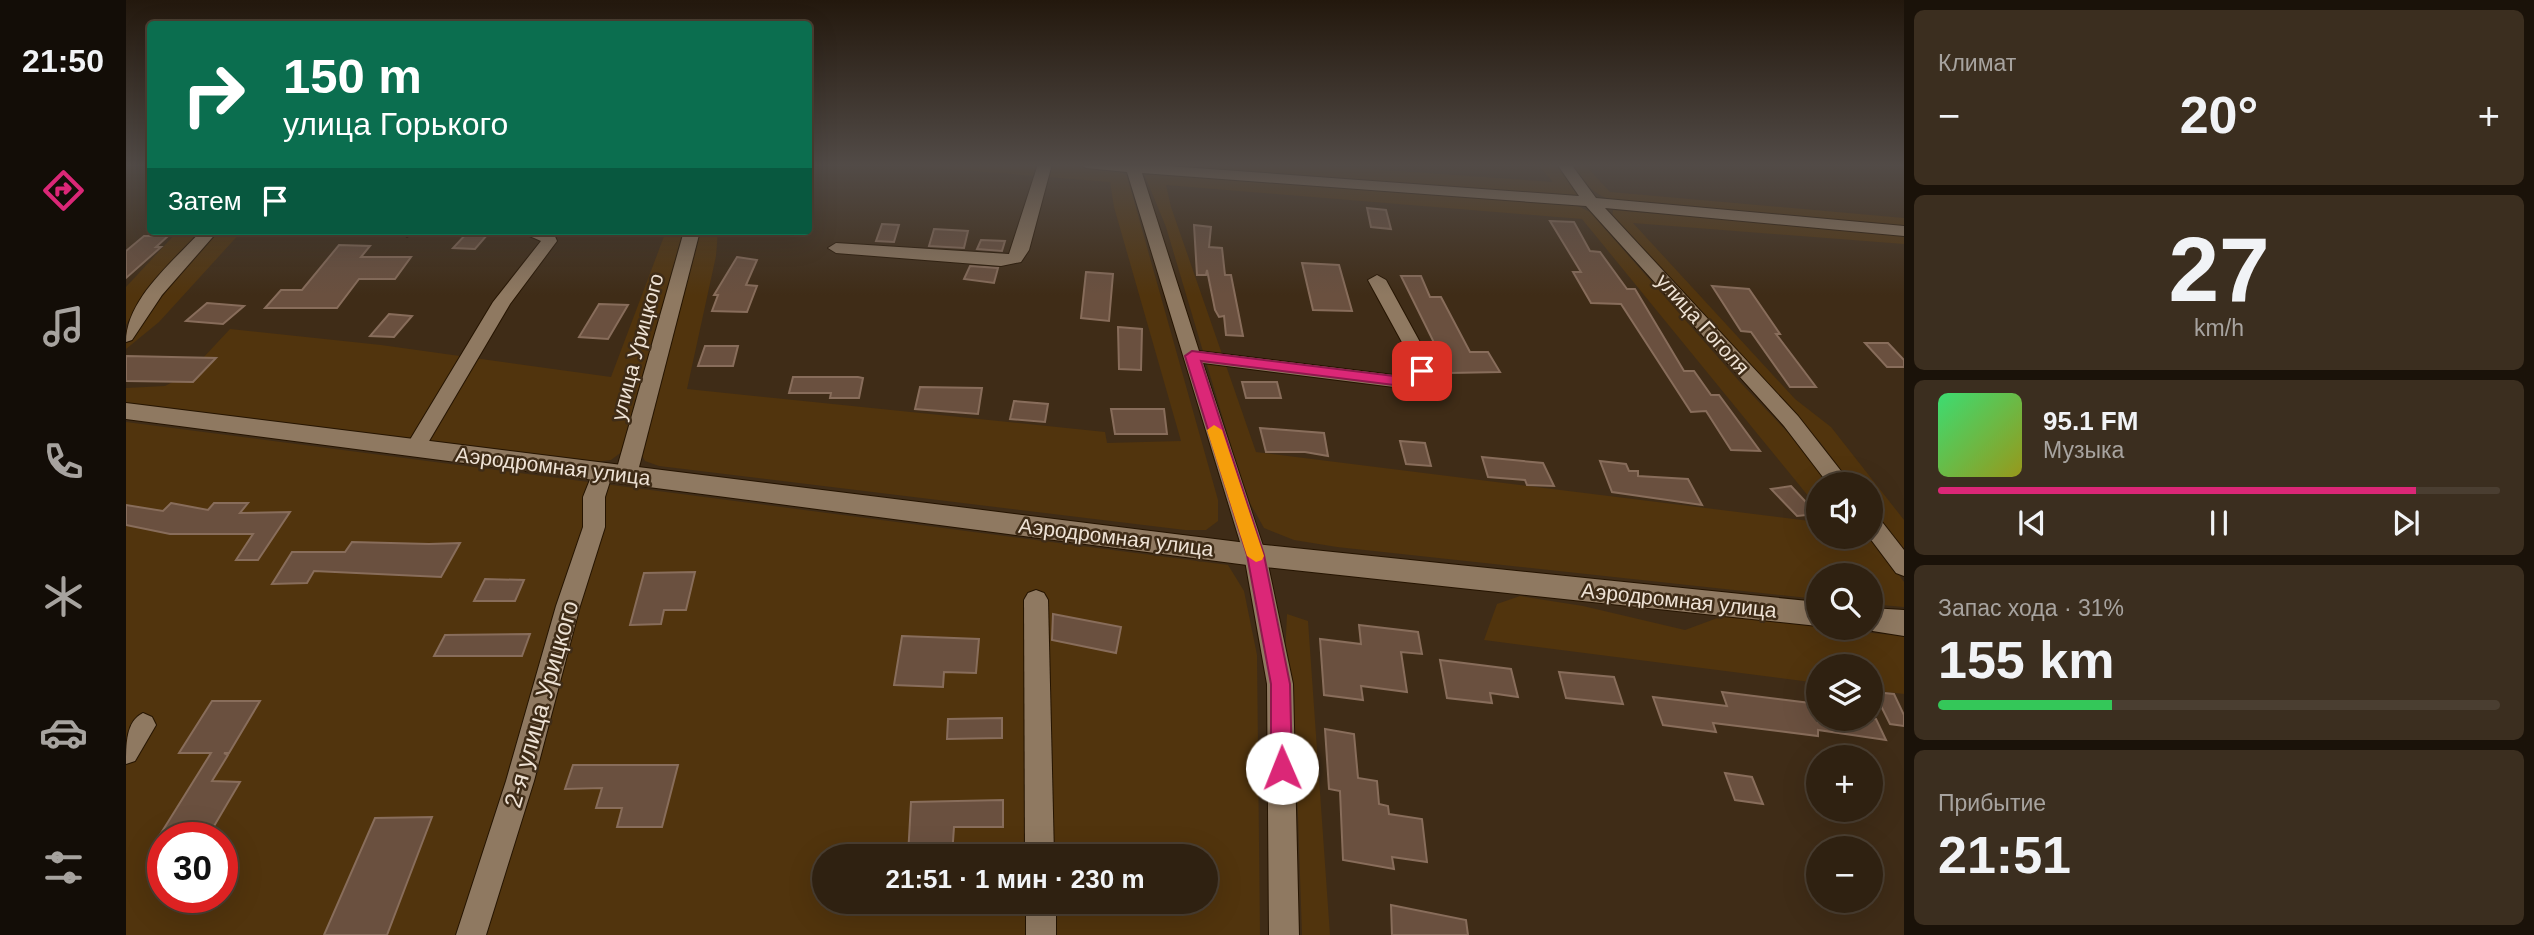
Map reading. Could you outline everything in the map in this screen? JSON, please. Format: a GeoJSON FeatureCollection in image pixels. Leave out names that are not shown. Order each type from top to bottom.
{"type":"FeatureCollection","features":[{"type":"Feature","properties":{"kind":"street"},"geometry":{"type":"LineString","coordinates":[[836,248],[1001,261],[1015,258],[1021,250],[1033,208]]}},
{"type":"Feature","properties":{"kind":"street"},"geometry":{"type":"LineString","coordinates":[[1145,208],[1255,555],[1280,684],[1284,935]]}},
{"type":"Feature","properties":{"kind":"street","name":"улица Гоголя"},"geometry":{"type":"LineString","coordinates":[[1596,208],[1791,421],[1830,472]]}},
{"type":"Feature","properties":{"kind":"street"},"geometry":{"type":"LineString","coordinates":[[1652,208],[1904,231]]}},
{"type":"Feature","properties":{"kind":"street"},"geometry":{"type":"LineString","coordinates":[[126,336],[156,292],[206,235]]}},
{"type":"Feature","properties":{"kind":"street"},"geometry":{"type":"LineString","coordinates":[[415,448],[502,302],[549,241],[547,235]]}},
{"type":"Feature","properties":{"kind":"street","name":"улица Урицкого"},"geometry":{"type":"LineString","coordinates":[[614,473],[691,235]]}},
{"type":"Feature","properties":{"kind":"street"},"geometry":{"type":"LineString","coordinates":[[1192,356],[1402,382],[1417,379],[1422,371],[1418,355],[1377,280]]}},
{"type":"Feature","properties":{"kind":"street","name":"Аэродромная улица"},"geometry":{"type":"LineString","coordinates":[[126,411],[1255,555],[1806,613]]}},
{"type":"Feature","properties":{"kind":"street","name":"2-я улица Урицкого"},"geometry":{"type":"LineString","coordinates":[[471,935],[520,781],[568,606],[594,527],[594,497],[614,473]]}},
{"type":"Feature","properties":{"kind":"street"},"geometry":{"type":"LineString","coordinates":[[1883,540],[1904,567]]}},
{"type":"Feature","properties":{"kind":"street"},"geometry":{"type":"LineString","coordinates":[[1036,600],[1040,844]]}},
{"type":"Feature","properties":{"kind":"street"},"geometry":{"type":"LineString","coordinates":[[1883,621],[1904,624]]}},
{"type":"Feature","properties":{"kind":"street"},"geometry":{"type":"LineString","coordinates":[[126,752],[135,726]]}},
{"type":"Feature","properties":{"kind":"street"},"geometry":{"type":"LineString","coordinates":[[1041,914],[1041,935]]}},
{"type":"Feature","properties":{"kind":"shaded area"},"geometry":{"type":"Polygon","coordinates":[[[1114,208],[1136,208],[1218,500],[1218,521],[1206,530],[1185,530],[659,466],[645,461],[640,452],[699,235],[718,235],[716,256],[687,389],[1105,432],[1107,443],[1181,441],[1114,208]]]}},
{"type":"Feature","properties":{"kind":"shaded area"},"geometry":{"type":"Polygon","coordinates":[[[1158,208],[1171,208],[1256,452],[1806,521],[1806,549],[1880,549],[1904,582],[1904,607],[1883,605],[1883,563],[1806,563],[1806,598],[1337,547],[1294,540],[1264,528],[1246,496],[1158,208]]]}},
{"type":"Feature","properties":{"kind":"shaded area"},"geometry":{"type":"Polygon","coordinates":[[[1443,208],[1581,208],[1590,212],[1792,437],[1820,472],[1806,472],[1806,493],[1582,219],[1443,208]]]}},
{"type":"Feature","properties":{"kind":"shaded area"},"geometry":{"type":"Polygon","coordinates":[[[1698,208],[1787,208],[1904,218],[1904,226],[1698,208]]]}},
{"type":"Feature","properties":{"kind":"shaded area"},"geometry":{"type":"Polygon","coordinates":[[[1613,210],[1904,235],[1904,244],[1633,223],[1795,399],[1831,427],[1866,472],[1842,472],[1820,442],[1612,218],[1613,210]]]}},
{"type":"Feature","properties":{"kind":"shaded area"},"geometry":{"type":"Polygon","coordinates":[[[174,235],[200,235],[142,297],[126,325],[126,287],[174,235]]]}},
{"type":"Feature","properties":{"kind":"shaded area"},"geometry":{"type":"Polygon","coordinates":[[[215,235],[238,235],[159,322],[126,349],[126,341],[141,327],[171,284],[215,235]]]}},
{"type":"Feature","properties":{"kind":"shaded area"},"geometry":{"type":"Polygon","coordinates":[[[664,235],[684,235],[623,451],[611,460],[594,462],[126,403],[126,388],[165,386],[188,374],[230,329],[381,345],[611,377],[664,235]]]}},
{"type":"Feature","properties":{"kind":"shaded area"},"geometry":{"type":"Polygon","coordinates":[[[126,422],[1228,565],[1244,591],[1257,655],[1260,935],[126,935],[126,422]]]}},
{"type":"Feature","properties":{"kind":"shaded area"},"geometry":{"type":"Polygon","coordinates":[[[1883,493],[1904,520],[1904,554],[1883,526],[1883,493]]]}},
{"type":"Feature","properties":{"kind":"shaded area"},"geometry":{"type":"Polygon","coordinates":[[[1520,596],[1583,606],[1685,630],[1731,613],[1806,623],[1806,640],[1883,640],[1883,634],[1904,636],[1904,694],[1883,691],[1883,654],[1806,654],[1806,681],[1484,640],[1497,604],[1520,596]]]}},
{"type":"Feature","properties":{"kind":"shaded area"},"geometry":{"type":"Polygon","coordinates":[[[1287,614],[1308,621],[1330,935],[1302,935],[1297,787],[1285,658],[1287,614]]]}},
{"type":"Feature","properties":{"kind":"building"},"geometry":{"type":"Polygon","coordinates":[[[1367,208],[1386,210],[1391,229],[1371,227],[1367,208]]]}},
{"type":"Feature","properties":{"kind":"building"},"geometry":{"type":"Polygon","coordinates":[[[1550,221],[1574,222],[1590,251],[1600,252],[1627,289],[1635,289],[1684,371],[1694,371],[1711,395],[1719,395],[1760,451],[1731,450],[1706,411],[1691,412],[1621,304],[1591,303],[1573,272],[1581,272],[1550,221]]]}},
{"type":"Feature","properties":{"kind":"building"},"geometry":{"type":"Polygon","coordinates":[[[882,224],[899,225],[894,242],[876,241],[882,224]]]}},
{"type":"Feature","properties":{"kind":"building"},"geometry":{"type":"Polygon","coordinates":[[[1194,225],[1211,227],[1209,247],[1222,248],[1225,275],[1231,275],[1243,336],[1226,335],[1224,316],[1219,317],[1215,310],[1207,270],[1206,275],[1197,275],[1194,225]]]}},
{"type":"Feature","properties":{"kind":"building"},"geometry":{"type":"Polygon","coordinates":[[[934,229],[968,231],[964,248],[929,246],[934,229]]]}},
{"type":"Feature","properties":{"kind":"building"},"geometry":{"type":"Polygon","coordinates":[[[465,235],[487,235],[475,249],[453,248],[465,235]]]}},
{"type":"Feature","properties":{"kind":"building"},"geometry":{"type":"Polygon","coordinates":[[[144,236],[168,236],[156,247],[161,247],[126,278],[126,251],[144,236]]]}},
{"type":"Feature","properties":{"kind":"building"},"geometry":{"type":"Polygon","coordinates":[[[981,240],[1005,241],[1002,251],[977,249],[981,240]]]}},
{"type":"Feature","properties":{"kind":"building"},"geometry":{"type":"Polygon","coordinates":[[[339,245],[370,246],[361,257],[411,257],[395,279],[359,279],[337,308],[265,308],[281,290],[302,290],[339,245]]]}},
{"type":"Feature","properties":{"kind":"building"},"geometry":{"type":"Polygon","coordinates":[[[737,257],[757,260],[746,285],[757,286],[747,312],[712,311],[718,295],[714,295],[737,257]]]}},
{"type":"Feature","properties":{"kind":"building"},"geometry":{"type":"Polygon","coordinates":[[[1302,263],[1339,265],[1352,311],[1313,310],[1302,263]]]}},
{"type":"Feature","properties":{"kind":"building"},"geometry":{"type":"Polygon","coordinates":[[[970,266],[998,268],[994,283],[964,279],[970,266]]]}},
{"type":"Feature","properties":{"kind":"building"},"geometry":{"type":"Polygon","coordinates":[[[1086,272],[1113,274],[1109,321],[1081,318],[1086,272]]]}},
{"type":"Feature","properties":{"kind":"building"},"geometry":{"type":"Polygon","coordinates":[[[1401,276],[1421,276],[1430,297],[1441,297],[1470,352],[1488,352],[1500,372],[1449,373],[1401,276]]]}},
{"type":"Feature","properties":{"kind":"building"},"geometry":{"type":"Polygon","coordinates":[[[1712,286],[1749,289],[1780,334],[1776,334],[1816,387],[1790,387],[1751,332],[1741,331],[1712,286]]]}},
{"type":"Feature","properties":{"kind":"building"},"geometry":{"type":"Polygon","coordinates":[[[207,303],[244,306],[223,324],[186,321],[207,303]]]}},
{"type":"Feature","properties":{"kind":"building"},"geometry":{"type":"Polygon","coordinates":[[[599,304],[628,305],[608,339],[579,337],[599,304]]]}},
{"type":"Feature","properties":{"kind":"building"},"geometry":{"type":"Polygon","coordinates":[[[389,314],[412,316],[394,337],[370,336],[389,314]]]}},
{"type":"Feature","properties":{"kind":"building"},"geometry":{"type":"Polygon","coordinates":[[[1118,327],[1142,329],[1141,370],[1119,369],[1118,327]]]}},
{"type":"Feature","properties":{"kind":"building"},"geometry":{"type":"Polygon","coordinates":[[[1865,343],[1888,343],[1904,360],[1904,367],[1887,367],[1865,343]]]}},
{"type":"Feature","properties":{"kind":"building"},"geometry":{"type":"Polygon","coordinates":[[[705,346],[738,346],[733,366],[698,366],[705,346]]]}},
{"type":"Feature","properties":{"kind":"building"},"geometry":{"type":"Polygon","coordinates":[[[126,356],[216,358],[193,382],[126,381],[126,356]]]}},
{"type":"Feature","properties":{"kind":"building"},"geometry":{"type":"Polygon","coordinates":[[[793,377],[863,378],[859,398],[830,398],[831,393],[789,393],[793,377]]]}},
{"type":"Feature","properties":{"kind":"building"},"geometry":{"type":"Polygon","coordinates":[[[1242,382],[1277,382],[1281,398],[1246,398],[1242,382]]]}},
{"type":"Feature","properties":{"kind":"building"},"geometry":{"type":"Polygon","coordinates":[[[920,387],[982,388],[978,414],[915,409],[920,387]]]}},
{"type":"Feature","properties":{"kind":"building"},"geometry":{"type":"Polygon","coordinates":[[[1014,401],[1048,404],[1045,422],[1010,419],[1014,401]]]}},
{"type":"Feature","properties":{"kind":"building"},"geometry":{"type":"Polygon","coordinates":[[[1111,409],[1164,409],[1167,434],[1115,434],[1111,409]]]}},
{"type":"Feature","properties":{"kind":"building"},"geometry":{"type":"Polygon","coordinates":[[[1260,428],[1324,433],[1328,456],[1305,452],[1266,452],[1260,428]]]}},
{"type":"Feature","properties":{"kind":"building"},"geometry":{"type":"Polygon","coordinates":[[[1400,441],[1425,443],[1431,466],[1406,464],[1400,441]]]}},
{"type":"Feature","properties":{"kind":"building"},"geometry":{"type":"Polygon","coordinates":[[[1482,457],[1543,463],[1554,486],[1527,485],[1525,480],[1488,477],[1482,457]]]}},
{"type":"Feature","properties":{"kind":"building"},"geometry":{"type":"Polygon","coordinates":[[[1600,461],[1626,464],[1629,471],[1638,471],[1638,476],[1688,479],[1702,505],[1612,492],[1600,461]]]}},
{"type":"Feature","properties":{"kind":"building"},"geometry":{"type":"Polygon","coordinates":[[[1791,486],[1806,502],[1806,515],[1797,516],[1771,489],[1791,486]]]}},
{"type":"Feature","properties":{"kind":"building"},"geometry":{"type":"Polygon","coordinates":[[[171,503],[208,510],[214,503],[248,503],[240,513],[290,512],[258,560],[236,560],[253,534],[170,534],[126,525],[126,505],[163,511],[171,503]]]}},
{"type":"Feature","properties":{"kind":"building"},"geometry":{"type":"Polygon","coordinates":[[[352,542],[460,543],[441,577],[314,571],[307,583],[272,584],[292,552],[345,552],[352,542]]]}},
{"type":"Feature","properties":{"kind":"building"},"geometry":{"type":"Polygon","coordinates":[[[695,572],[686,610],[664,610],[661,624],[630,625],[644,573],[695,572]]]}},
{"type":"Feature","properties":{"kind":"building"},"geometry":{"type":"Polygon","coordinates":[[[485,579],[524,580],[515,601],[474,601],[485,579]]]}},
{"type":"Feature","properties":{"kind":"building"},"geometry":{"type":"Polygon","coordinates":[[[1053,614],[1121,627],[1116,653],[1052,640],[1053,614]]]}},
{"type":"Feature","properties":{"kind":"building"},"geometry":{"type":"Polygon","coordinates":[[[1359,625],[1418,632],[1422,654],[1401,652],[1407,692],[1361,686],[1363,700],[1324,695],[1320,639],[1361,644],[1359,625]]]}},
{"type":"Feature","properties":{"kind":"building"},"geometry":{"type":"Polygon","coordinates":[[[530,634],[522,656],[434,656],[445,635],[530,634]]]}},
{"type":"Feature","properties":{"kind":"building"},"geometry":{"type":"Polygon","coordinates":[[[902,636],[979,639],[976,673],[944,672],[943,687],[894,685],[902,636]]]}},
{"type":"Feature","properties":{"kind":"building"},"geometry":{"type":"Polygon","coordinates":[[[1440,660],[1511,669],[1518,697],[1490,693],[1492,703],[1447,698],[1440,660]]]}},
{"type":"Feature","properties":{"kind":"building"},"geometry":{"type":"Polygon","coordinates":[[[1559,672],[1614,677],[1623,704],[1566,698],[1559,672]]]}},
{"type":"Feature","properties":{"kind":"building"},"geometry":{"type":"Polygon","coordinates":[[[1722,692],[1806,702],[1806,731],[1818,731],[1818,736],[1713,723],[1716,732],[1663,725],[1653,697],[1727,706],[1722,692]]]}},
{"type":"Feature","properties":{"kind":"building"},"geometry":{"type":"Polygon","coordinates":[[[1883,693],[1894,694],[1904,715],[1904,726],[1890,724],[1883,710],[1883,693]]]}},
{"type":"Feature","properties":{"kind":"building"},"geometry":{"type":"Polygon","coordinates":[[[212,701],[260,701],[229,753],[224,753],[228,755],[212,781],[240,782],[216,822],[168,822],[211,753],[179,753],[212,701]]]}},
{"type":"Feature","properties":{"kind":"building"},"geometry":{"type":"Polygon","coordinates":[[[1002,718],[1002,738],[947,739],[948,719],[1002,718]]]}},
{"type":"Feature","properties":{"kind":"building"},"geometry":{"type":"Polygon","coordinates":[[[1325,729],[1354,734],[1358,778],[1377,781],[1379,804],[1388,806],[1389,814],[1422,819],[1427,862],[1392,857],[1394,869],[1343,860],[1340,791],[1329,789],[1325,729]]]}},
{"type":"Feature","properties":{"kind":"building"},"geometry":{"type":"Polygon","coordinates":[[[1825,731],[1882,731],[1886,740],[1825,731]]]}},
{"type":"Feature","properties":{"kind":"building"},"geometry":{"type":"Polygon","coordinates":[[[573,765],[678,765],[662,827],[617,827],[622,808],[596,808],[602,788],[565,789],[573,765]]]}},
{"type":"Feature","properties":{"kind":"building"},"geometry":{"type":"Polygon","coordinates":[[[1725,773],[1752,777],[1763,804],[1735,800],[1725,773]]]}},
{"type":"Feature","properties":{"kind":"building"},"geometry":{"type":"Polygon","coordinates":[[[1003,800],[1003,827],[954,827],[953,844],[909,844],[911,802],[1003,800]]]}},
{"type":"Feature","properties":{"kind":"building"},"geometry":{"type":"Polygon","coordinates":[[[432,817],[387,935],[324,935],[375,818],[432,817]]]}},
{"type":"Feature","properties":{"kind":"building"},"geometry":{"type":"Polygon","coordinates":[[[1391,905],[1466,920],[1468,935],[1392,935],[1391,905]]]}},
{"type":"Feature","properties":{"kind":"slow traffic"},"geometry":{"type":"LineString","coordinates":[[1214,430],[1256,556]]}},
{"type":"Feature","properties":{"kind":"route"},"geometry":{"type":"LineString","coordinates":[[1282,768],[1280,684],[1255,555],[1227,474],[1192,356],[1402,382],[1417,379],[1422,371]]}}]}
